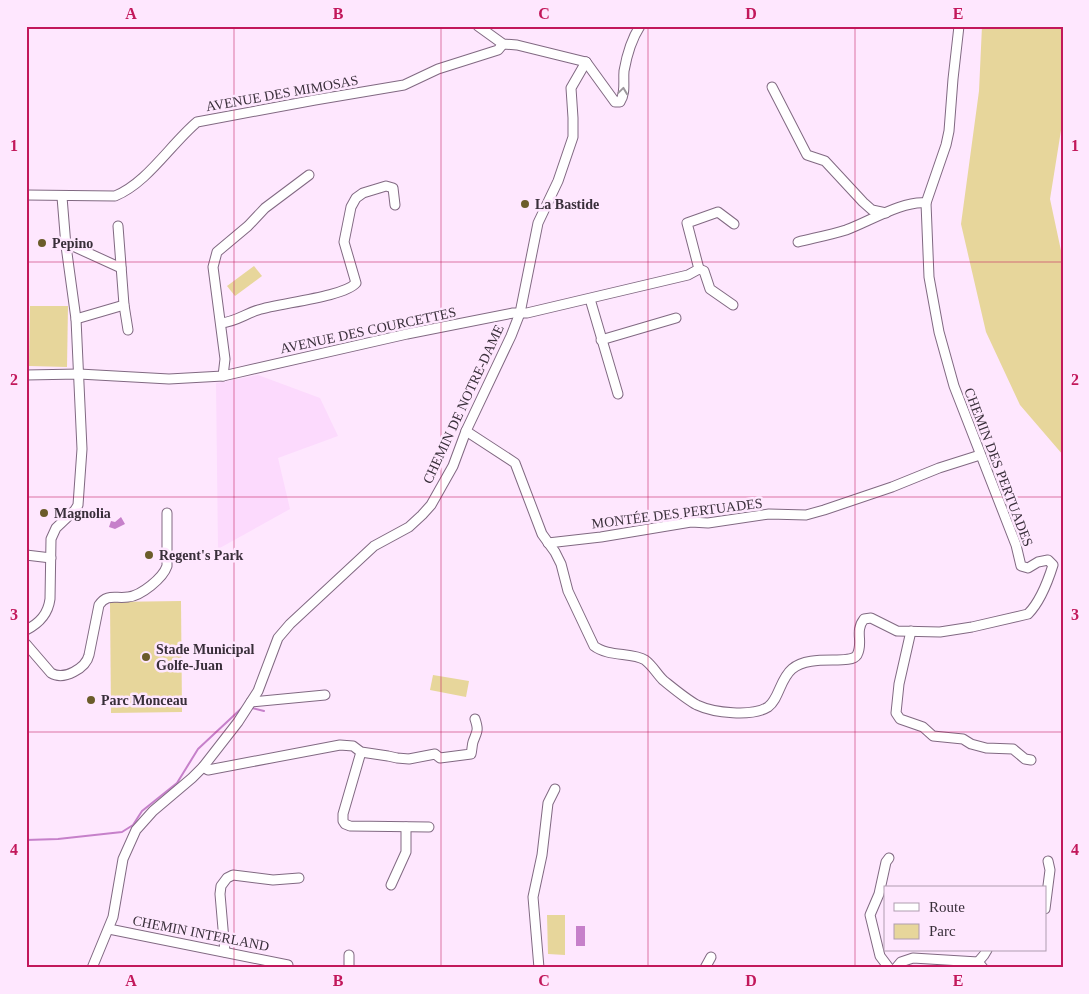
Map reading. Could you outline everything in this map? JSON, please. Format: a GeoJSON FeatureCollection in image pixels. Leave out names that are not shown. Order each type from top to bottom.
{"type":"FeatureCollection","features":[{"type":"Feature","properties":{"kind":"street"},"geometry":{"type":"LineString","coordinates":[[478,26],[503,44],[517,45],[586,62],[615,102],[620,102],[623,97],[624,71],[632,39],[640,26]]}},
{"type":"Feature","properties":{"kind":"street","name":"CHEMIN DES PERTUADES"},"geometry":{"type":"LineString","coordinates":[[466,430],[515,463],[542,534],[561,564],[568,591],[594,646],[600,650],[645,659],[662,679],[698,705],[730,713],[744,713],[767,708],[773,702],[782,681],[792,669],[803,662],[824,659],[850,661],[856,656],[859,647],[859,625],[864,618],[871,618],[897,631],[940,632],[972,628],[1028,614],[1035,608],[1050,576],[1053,564],[1048,560],[1038,562],[1028,568],[1020,566],[1016,545],[954,386],[933,303],[929,277],[926,203],[949,131],[952,79],[959,26]]}},
{"type":"Feature","properties":{"kind":"street","name":"AVENUE DES MIMOSAS"},"geometry":{"type":"LineString","coordinates":[[26,195],[62,197],[115,196],[127,191],[197,122],[404,85],[438,69],[498,50],[503,44]]}},
{"type":"Feature","properties":{"kind":"street","name":"CHEMIN DE NOTRE-DAME"},"geometry":{"type":"LineString","coordinates":[[92,968],[109,929],[118,892],[123,859],[136,830],[153,811],[203,767],[238,722],[258,691],[278,638],[290,624],[374,546],[409,527],[431,505],[453,466],[466,430],[520,313],[538,223],[558,181],[573,137],[570,88],[586,62]]}},
{"type":"Feature","properties":{"kind":"street"},"geometry":{"type":"LineString","coordinates":[[772,88],[807,156],[825,161],[872,210],[886,213]]}},
{"type":"Feature","properties":{"kind":"street"},"geometry":{"type":"LineString","coordinates":[[223,376],[225,358],[213,267],[217,252],[248,226],[265,208],[308,175]]}},
{"type":"Feature","properties":{"kind":"street"},"geometry":{"type":"LineString","coordinates":[[221,323],[231,322],[257,310],[288,302],[326,296],[352,286],[356,282],[344,242],[351,207],[356,198],[363,193],[386,186],[393,188],[395,205]]}},
{"type":"Feature","properties":{"kind":"street"},"geometry":{"type":"LineString","coordinates":[[26,630],[43,618],[49,608],[51,540],[56,528],[75,510],[80,499],[82,449],[76,319],[66,246],[62,197]]}},
{"type":"Feature","properties":{"kind":"street"},"geometry":{"type":"LineString","coordinates":[[798,242],[847,229],[919,202],[926,203]]}},
{"type":"Feature","properties":{"kind":"street"},"geometry":{"type":"LineString","coordinates":[[733,305],[710,289],[704,271],[699,269],[687,223],[718,212],[734,224]]}},
{"type":"Feature","properties":{"kind":"street"},"geometry":{"type":"LineString","coordinates":[[118,226],[124,305],[128,330]]}},
{"type":"Feature","properties":{"kind":"street"},"geometry":{"type":"LineString","coordinates":[[66,246],[75,247],[121,268]]}},
{"type":"Feature","properties":{"kind":"street","name":"AVENUE DES COURCETTES"},"geometry":{"type":"LineString","coordinates":[[26,375],[78,374],[169,379],[223,376],[407,334],[590,299],[688,275],[699,269]]}},
{"type":"Feature","properties":{"kind":"street"},"geometry":{"type":"LineString","coordinates":[[590,299],[618,394]]}},
{"type":"Feature","properties":{"kind":"street"},"geometry":{"type":"LineString","coordinates":[[76,319],[124,305]]}},
{"type":"Feature","properties":{"kind":"street"},"geometry":{"type":"LineString","coordinates":[[601,340],[676,318]]}},
{"type":"Feature","properties":{"kind":"street","name":"MONTÉE DES PERTUADES"},"geometry":{"type":"LineString","coordinates":[[548,543],[601,537],[691,522],[708,523],[769,514],[806,515],[952,463],[980,455]]}},
{"type":"Feature","properties":{"kind":"street"},"geometry":{"type":"LineString","coordinates":[[26,644],[51,673],[57,677],[83,666],[90,655],[99,605],[103,599],[109,597],[129,597],[138,594],[165,573],[167,566],[167,513]]}},
{"type":"Feature","properties":{"kind":"street"},"geometry":{"type":"LineString","coordinates":[[26,554],[51,558]]}},
{"type":"Feature","properties":{"kind":"street"},"geometry":{"type":"LineString","coordinates":[[911,631],[899,684],[896,713],[900,719],[923,727],[933,736],[963,739],[986,748],[1013,749],[1025,760],[1030,760]]}},
{"type":"Feature","properties":{"kind":"street"},"geometry":{"type":"LineString","coordinates":[[251,702],[325,695]]}},
{"type":"Feature","properties":{"kind":"street"},"geometry":{"type":"LineString","coordinates":[[203,767],[208,770],[340,745],[353,746],[361,752],[409,759],[436,754],[440,758],[471,754],[473,741],[477,737],[478,728],[475,719]]}},
{"type":"Feature","properties":{"kind":"street"},"geometry":{"type":"LineString","coordinates":[[361,752],[343,814],[345,824],[350,826],[429,828]]}},
{"type":"Feature","properties":{"kind":"street"},"geometry":{"type":"LineString","coordinates":[[539,968],[533,897],[542,855],[548,803],[555,788]]}},
{"type":"Feature","properties":{"kind":"street"},"geometry":{"type":"LineString","coordinates":[[391,886],[406,852],[406,827]]}},
{"type":"Feature","properties":{"kind":"street"},"geometry":{"type":"LineString","coordinates":[[889,858],[886,862],[879,894],[870,915],[880,956],[890,968]]}},
{"type":"Feature","properties":{"kind":"street"},"geometry":{"type":"LineString","coordinates":[[1046,902],[1050,870],[1048,861]]}},
{"type":"Feature","properties":{"kind":"street"},"geometry":{"type":"LineString","coordinates":[[225,952],[220,894],[221,886],[227,878],[233,874],[273,880],[299,878]]}},
{"type":"Feature","properties":{"kind":"street","name":"CHEMIN INTERLAND"},"geometry":{"type":"LineString","coordinates":[[109,929],[288,965]]}},
{"type":"Feature","properties":{"kind":"street"},"geometry":{"type":"LineString","coordinates":[[896,968],[901,962],[913,958],[980,965],[986,952]]}},
{"type":"Feature","properties":{"kind":"street"},"geometry":{"type":"LineString","coordinates":[[349,955],[349,968]]}},
{"type":"Feature","properties":{"kind":"street"},"geometry":{"type":"LineString","coordinates":[[705,968],[711,957]]}},
{"type":"Feature","properties":{"kind":"shaded area"},"geometry":{"type":"Polygon","coordinates":[[[258,375],[320,398],[338,436],[278,458],[290,509],[218,549],[216,383],[258,375]]]}},
{"type":"Feature","properties":{"kind":"shaded area"},"geometry":{"type":"Polygon","coordinates":[[[121,517],[125,524],[115,529],[109,527],[111,521],[115,522],[121,517]]]}},
{"type":"Feature","properties":{"kind":"shaded area"},"geometry":{"type":"Polygon","coordinates":[[[576,926],[585,926],[585,946],[576,946],[576,926]]]}},
{"type":"Feature","properties":{"kind":"green space"},"geometry":{"type":"Polygon","coordinates":[[[982,26],[1063,26],[1063,118],[1050,199],[1063,260],[1063,455],[1020,405],[986,332],[961,224],[979,91],[982,26]]]}},
{"type":"Feature","properties":{"kind":"green space"},"geometry":{"type":"Polygon","coordinates":[[[254,266],[262,276],[235,296],[227,286],[254,266]]]}},
{"type":"Feature","properties":{"kind":"green space"},"geometry":{"type":"Polygon","coordinates":[[[30,306],[68,306],[67,367],[29,366],[30,306]]]}},
{"type":"Feature","properties":{"kind":"green space","name":"Stade Municipal Golfe-Juan"},"geometry":{"type":"Polygon","coordinates":[[[181,601],[182,712],[111,713],[110,602],[181,601]]]}},
{"type":"Feature","properties":{"kind":"green space"},"geometry":{"type":"Polygon","coordinates":[[[433,675],[469,681],[466,697],[430,690],[433,675]]]}},
{"type":"Feature","properties":{"kind":"green space"},"geometry":{"type":"Polygon","coordinates":[[[547,915],[565,915],[565,955],[548,954],[547,915]]]}},
{"type":"Feature","properties":{"kind":"waterway"},"geometry":{"type":"LineString","coordinates":[[26,840],[58,839],[122,832],[133,825],[142,811],[177,783],[198,749],[244,706]]}},
{"type":"Feature","properties":{"kind":"waterway"},"geometry":{"type":"LineString","coordinates":[[252,708],[264,711]]}},
{"type":"Feature","properties":{"kind":"place","name":"La Bastide"},"geometry":{"type":"Point","coordinates":[525,204]}},
{"type":"Feature","properties":{"kind":"place","name":"Pepino"},"geometry":{"type":"Point","coordinates":[42,243]}},
{"type":"Feature","properties":{"kind":"place","name":"Magnolia"},"geometry":{"type":"Point","coordinates":[44,513]}},
{"type":"Feature","properties":{"kind":"place","name":"Regent's Park"},"geometry":{"type":"Point","coordinates":[149,555]}},
{"type":"Feature","properties":{"kind":"place","name":"Stade Municipal Golfe-Juan"},"geometry":{"type":"Point","coordinates":[146,657]}},
{"type":"Feature","properties":{"kind":"place","name":"Parc Monceau"},"geometry":{"type":"Point","coordinates":[91,700]}}]}
